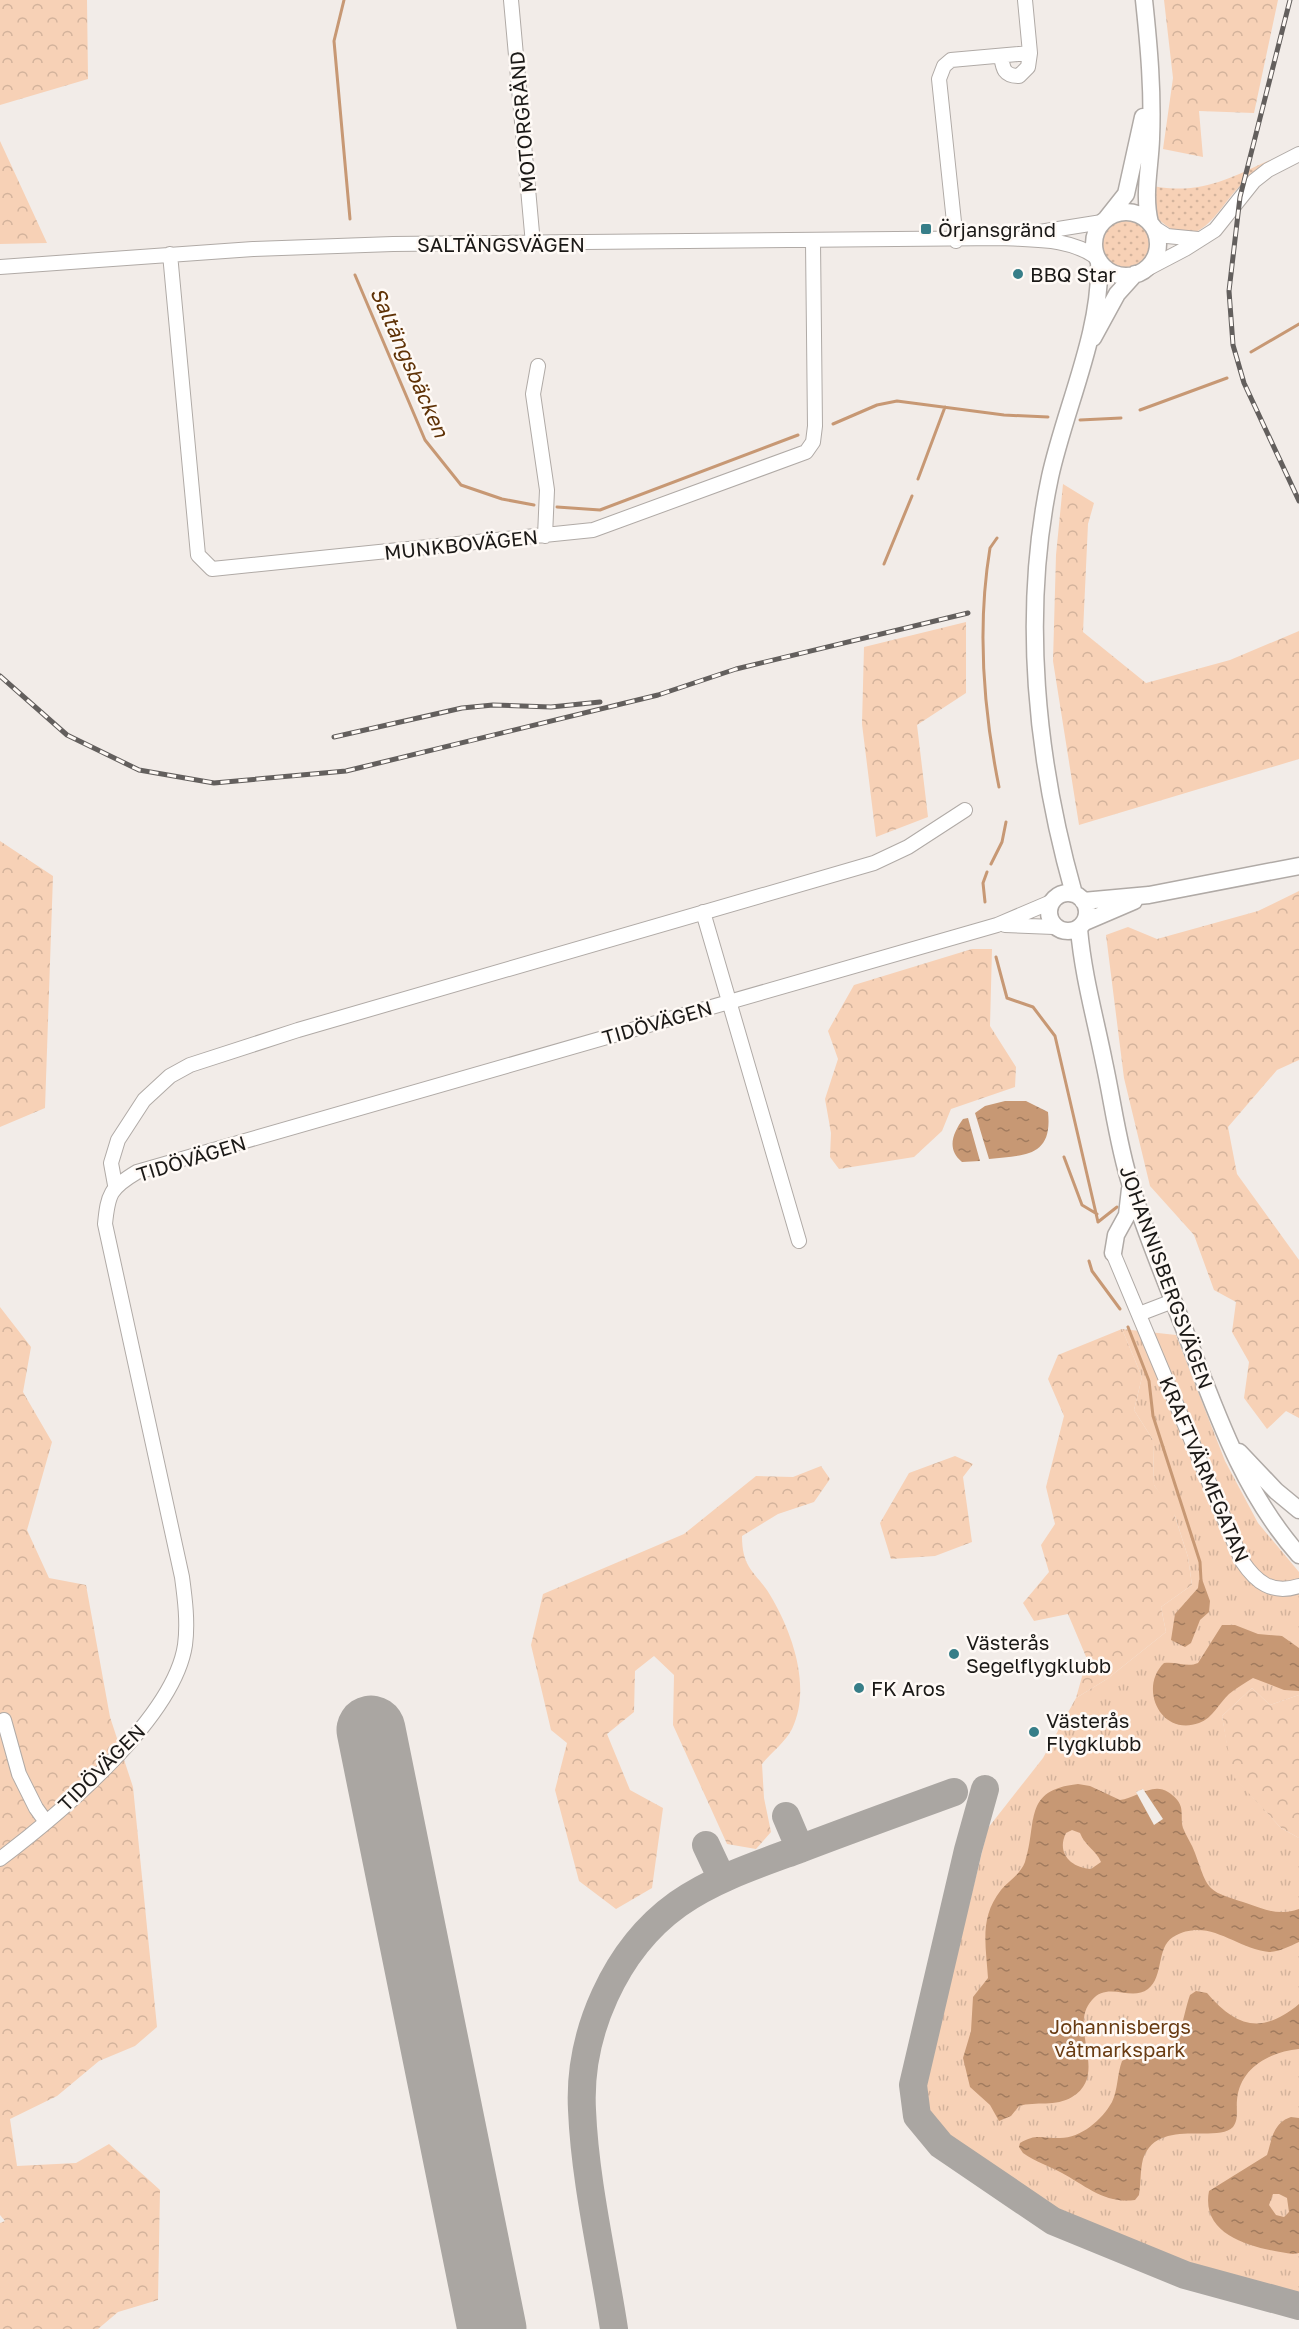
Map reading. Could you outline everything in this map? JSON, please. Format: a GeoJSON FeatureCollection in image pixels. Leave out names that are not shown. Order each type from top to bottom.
{"type":"FeatureCollection","features":[{"type":"Feature","properties":{"kind":"main road"},"geometry":{"type":"LineString","coordinates":[[1085,351],[1118,294],[1153,261],[1157,250],[1158,240],[1151,225],[1146,195],[1151,139],[1152,69],[1144,0]]}},
{"type":"Feature","properties":{"kind":"main road"},"geometry":{"type":"LineString","coordinates":[[1082,926],[1088,914],[1078,897],[1059,842],[1040,718],[1036,661],[1037,565],[1053,463],[1085,351],[1099,288],[1098,259],[1094,241],[1104,220],[1126,194],[1140,137],[1152,69]]}},
{"type":"Feature","properties":{"kind":"main road"},"geometry":{"type":"LineString","coordinates":[[1104,220],[1115,213],[1128,212],[1151,225]]}},
{"type":"Feature","properties":{"kind":"main road"},"geometry":{"type":"LineString","coordinates":[[1098,259],[1113,273],[1139,272]]}},
{"type":"Feature","properties":{"kind":"main road"},"geometry":{"type":"LineString","coordinates":[[1059,842],[1054,899],[1048,911],[1058,929],[1082,926],[1149,895]]}},
{"type":"Feature","properties":{"kind":"main road"},"geometry":{"type":"LineString","coordinates":[[1054,899],[1149,895],[1299,866]]}},
{"type":"Feature","properties":{"kind":"main road","name":"JOHANNISBERGSVÄGEN"},"geometry":{"type":"LineString","coordinates":[[1082,926],[1084,980],[1131,1185],[1227,1439],[1244,1474],[1276,1528],[1299,1555]]}},
{"type":"Feature","properties":{"kind":"main road","name":"JOHANNISBERGSVÄGEN"},"geometry":{"type":"LineString","coordinates":[[1058,929],[1084,980]]}},
{"type":"Feature","properties":{"kind":"main road"},"geometry":{"type":"LineString","coordinates":[[1113,1253],[1116,1234],[1127,1215],[1131,1185]]}},
{"type":"Feature","properties":{"kind":"main road"},"geometry":{"type":"LineString","coordinates":[[1227,1439],[1276,1491],[1299,1510]]}},
{"type":"Feature","properties":{"kind":"street","name":"MOTORGRÄND"},"geometry":{"type":"LineString","coordinates":[[510,0],[533,244]]}},
{"type":"Feature","properties":{"kind":"street"},"geometry":{"type":"LineString","coordinates":[[1001,56],[1003,70],[1006,74],[1019,76],[1028,67],[1030,53],[1025,0]]}},
{"type":"Feature","properties":{"kind":"street"},"geometry":{"type":"LineString","coordinates":[[956,241],[939,79],[944,66],[951,60],[1030,53]]}},
{"type":"Feature","properties":{"kind":"street"},"geometry":{"type":"LineString","coordinates":[[1139,272],[1185,249],[1215,230],[1254,181],[1268,170],[1299,154]]}},
{"type":"Feature","properties":{"kind":"street","name":"SALTÄNGSVÄGEN"},"geometry":{"type":"LineString","coordinates":[[0,267],[170,254],[393,244],[956,241],[1003,238],[1104,220]]}},
{"type":"Feature","properties":{"kind":"street"},"geometry":{"type":"LineString","coordinates":[[1151,225],[1167,236],[1198,239]]}},
{"type":"Feature","properties":{"kind":"street","name":"SALTÄNGSVÄGEN"},"geometry":{"type":"LineString","coordinates":[[1003,238],[1069,243],[1098,259]]}},
{"type":"Feature","properties":{"kind":"street","name":"MUNKBOVÄGEN"},"geometry":{"type":"LineString","coordinates":[[170,254],[198,555],[212,569],[593,530],[806,452],[813,442],[814,426],[813,242]]}},
{"type":"Feature","properties":{"kind":"street"},"geometry":{"type":"LineString","coordinates":[[537,366],[533,394],[547,490],[545,536]]}},
{"type":"Feature","properties":{"kind":"street"},"geometry":{"type":"LineString","coordinates":[[115,1185],[111,1163],[118,1140],[144,1100],[170,1076],[190,1065],[298,1030],[887,858],[966,810]]}},
{"type":"Feature","properties":{"kind":"street","name":"TIDÖVÄGEN"},"geometry":{"type":"LineString","coordinates":[[0,1859],[46,1822],[127,1746],[153,1714],[170,1687],[185,1646],[186,1616],[180,1567],[105,1224],[107,1202],[115,1185],[136,1172],[997,925],[1054,899]]}},
{"type":"Feature","properties":{"kind":"street"},"geometry":{"type":"LineString","coordinates":[[703,912],[799,1241]]}},
{"type":"Feature","properties":{"kind":"street","name":"TIDÖVÄGEN"},"geometry":{"type":"LineString","coordinates":[[997,925],[1058,929]]}},
{"type":"Feature","properties":{"kind":"street","name":"KRAFTVÄRMEGATAN"},"geometry":{"type":"LineString","coordinates":[[1113,1253],[1242,1561],[1254,1579],[1270,1588],[1299,1586]]}},
{"type":"Feature","properties":{"kind":"street"},"geometry":{"type":"LineString","coordinates":[[1139,1314],[1173,1300]]}},
{"type":"Feature","properties":{"kind":"street"},"geometry":{"type":"LineString","coordinates":[[4,1720],[19,1774],[36,1808],[46,1822]]}},
{"type":"Feature","properties":{"kind":"green space"},"geometry":{"type":"Polygon","coordinates":[[[0,0],[87,0],[88,79],[0,105],[0,0]]]}},
{"type":"Feature","properties":{"kind":"green space"},"geometry":{"type":"Polygon","coordinates":[[[1164,0],[1278,0],[1254,113],[1199,111],[1203,157],[1163,149],[1173,78],[1164,0]]]}},
{"type":"Feature","properties":{"kind":"green space"},"geometry":{"type":"Polygon","coordinates":[[[0,141],[47,243],[0,244],[0,141]]]}},
{"type":"Feature","properties":{"kind":"green space"},"geometry":{"type":"Polygon","coordinates":[[[1270,160],[1241,185],[1214,217],[1196,232],[1185,233],[1172,229],[1157,218],[1153,186],[1200,187],[1227,179],[1270,160]]]}},
{"type":"Feature","properties":{"kind":"green space"},"geometry":{"type":"Polygon","coordinates":[[[1121,221],[1131,221],[1146,231],[1150,245],[1149,254],[1140,265],[1131,269],[1121,269],[1106,259],[1102,250],[1102,240],[1112,225],[1121,221]]]}},
{"type":"Feature","properties":{"kind":"green space"},"geometry":{"type":"Polygon","coordinates":[[[1063,484],[1094,503],[1088,524],[1083,632],[1146,683],[1230,660],[1299,631],[1299,759],[1079,825],[1053,661],[1056,555],[1063,484]]]}},
{"type":"Feature","properties":{"kind":"green space"},"geometry":{"type":"Polygon","coordinates":[[[966,622],[966,693],[917,725],[928,817],[876,837],[862,724],[864,647],[966,622]]]}},
{"type":"Feature","properties":{"kind":"green space"},"geometry":{"type":"Polygon","coordinates":[[[0,841],[53,876],[45,1108],[0,1127],[0,841]]]}},
{"type":"Feature","properties":{"kind":"green space"},"geometry":{"type":"Polygon","coordinates":[[[1299,891],[1299,1060],[1277,1070],[1228,1127],[1237,1174],[1299,1260],[1299,1418],[1286,1411],[1267,1429],[1244,1398],[1249,1362],[1232,1332],[1236,1302],[1214,1290],[1194,1235],[1150,1186],[1124,1078],[1106,935],[1128,927],[1157,939],[1258,911],[1299,891]]]}},
{"type":"Feature","properties":{"kind":"green space"},"geometry":{"type":"Polygon","coordinates":[[[972,949],[992,949],[990,1026],[1016,1067],[1015,1087],[951,1109],[942,1131],[914,1157],[839,1169],[830,1157],[831,1133],[825,1099],[838,1059],[828,1031],[854,985],[972,949]]]}},
{"type":"Feature","properties":{"kind":"green space"},"geometry":{"type":"Polygon","coordinates":[[[0,1307],[31,1347],[23,1392],[52,1442],[27,1530],[49,1578],[86,1585],[110,1717],[133,1787],[157,2027],[135,2046],[99,2061],[57,2096],[10,2119],[17,2166],[76,2163],[109,2144],[160,2190],[158,2300],[118,2312],[98,2329],[0,2329],[0,2223],[5,2221],[0,2215],[0,1307]]]}},
{"type":"Feature","properties":{"kind":"green space"},"geometry":{"type":"Polygon","coordinates":[[[1122,1329],[1142,1377],[1134,1410],[1153,1440],[1154,1485],[1173,1510],[1188,1557],[1192,1585],[1161,1607],[1166,1632],[1107,1679],[1076,1698],[1087,1659],[1068,1614],[1034,1621],[1023,1603],[1049,1572],[1041,1545],[1055,1524],[1046,1487],[1064,1416],[1048,1379],[1058,1355],[1122,1329]]]}},
{"type":"Feature","properties":{"kind":"green space","name":"Johannisbergs våtmarkspark"},"geometry":{"type":"Polygon","coordinates":[[[1122,1329],[1176,1335],[1225,1461],[1258,1523],[1299,1572],[1299,1695],[1270,1705],[1252,1688],[1222,1716],[1233,1776],[1281,1828],[1299,1838],[1299,2302],[1177,2265],[1061,2218],[936,2129],[926,2112],[923,2090],[988,1828],[1043,1758],[1076,1698],[1107,1679],[1166,1632],[1161,1607],[1192,1585],[1188,1557],[1175,1516],[1154,1485],[1153,1440],[1134,1410],[1142,1377],[1122,1329]]]}},
{"type":"Feature","properties":{"kind":"green space"},"geometry":{"type":"Polygon","coordinates":[[[955,1456],[973,1464],[963,1477],[972,1542],[935,1556],[891,1559],[880,1523],[909,1473],[955,1456]]]}},
{"type":"Feature","properties":{"kind":"green space"},"geometry":{"type":"Polygon","coordinates":[[[821,1466],[830,1479],[814,1502],[778,1514],[742,1536],[748,1565],[767,1591],[788,1630],[798,1663],[800,1680],[798,1713],[792,1729],[762,1764],[764,1798],[771,1832],[756,1849],[727,1844],[673,1725],[674,1675],[654,1656],[635,1671],[634,1712],[607,1734],[630,1790],[663,1808],[652,1888],[616,1909],[579,1881],[555,1790],[567,1743],[551,1730],[531,1645],[543,1594],[684,1534],[756,1476],[793,1477],[821,1466]]]}},
{"type":"Feature","properties":{"kind":"green space"},"geometry":{"type":"Polygon","coordinates":[[[1252,1688],[1270,1705],[1299,1695],[1299,1838],[1281,1828],[1232,1776],[1222,1716],[1252,1688]]]}},
{"type":"Feature","properties":{"kind":"water"},"geometry":{"type":"Polygon","coordinates":[[[1005,1101],[1026,1101],[1048,1112],[1046,1138],[1033,1151],[989,1159],[975,1113],[985,1106],[1005,1101]]]}},
{"type":"Feature","properties":{"kind":"water"},"geometry":{"type":"Polygon","coordinates":[[[968,1118],[980,1161],[962,1162],[954,1152],[953,1141],[956,1130],[963,1119],[968,1118]]]}},
{"type":"Feature","properties":{"kind":"water"},"geometry":{"type":"Polygon","coordinates":[[[1202,1579],[1210,1601],[1209,1612],[1200,1620],[1191,1643],[1185,1647],[1171,1640],[1175,1614],[1198,1588],[1199,1580],[1202,1579]]]}},
{"type":"Feature","properties":{"kind":"water"},"geometry":{"type":"Polygon","coordinates":[[[1222,1625],[1235,1625],[1258,1634],[1282,1636],[1299,1648],[1299,1691],[1284,1690],[1253,1678],[1229,1694],[1204,1721],[1186,1725],[1174,1723],[1164,1717],[1154,1697],[1153,1685],[1156,1673],[1164,1663],[1190,1665],[1198,1663],[1222,1625]]]}},
{"type":"Feature","properties":{"kind":"water"},"geometry":{"type":"Polygon","coordinates":[[[1078,1784],[1090,1786],[1120,1800],[1156,1789],[1168,1792],[1178,1801],[1182,1810],[1183,1828],[1211,1888],[1223,1895],[1266,1910],[1285,1912],[1299,1909],[1299,1942],[1281,1950],[1269,1952],[1198,1930],[1186,1931],[1173,1937],[1164,1948],[1156,1977],[1148,1989],[1134,1994],[1105,1992],[1092,2000],[1086,2011],[1084,2023],[1088,2076],[1083,2087],[1066,2100],[1019,2106],[1011,2116],[999,2121],[990,2105],[970,2087],[963,2058],[971,2031],[973,1997],[988,1978],[985,1932],[989,1911],[1001,1890],[1025,1862],[1035,1810],[1040,1801],[1048,1793],[1060,1787],[1078,1784]],[[1072,1830],[1066,1833],[1063,1840],[1064,1853],[1077,1866],[1091,1869],[1101,1862],[1080,1833],[1072,1830]]]}},
{"type":"Feature","properties":{"kind":"water"},"geometry":{"type":"Polygon","coordinates":[[[1196,1991],[1207,1993],[1228,2013],[1239,2020],[1250,2023],[1273,2020],[1299,2004],[1299,2049],[1267,2058],[1250,2070],[1239,2088],[1237,2117],[1233,2127],[1225,2132],[1173,2135],[1150,2146],[1143,2159],[1139,2195],[1135,2200],[1124,2201],[1105,2197],[1023,2153],[1019,2147],[1020,2143],[1026,2140],[1035,2137],[1053,2138],[1076,2135],[1097,2121],[1112,2102],[1122,2061],[1129,2058],[1150,2058],[1168,2050],[1179,2034],[1190,1995],[1196,1991]]]}},
{"type":"Feature","properties":{"kind":"water"},"geometry":{"type":"Polygon","coordinates":[[[1291,2117],[1299,2118],[1299,2253],[1293,2254],[1264,2249],[1234,2238],[1213,2220],[1209,2207],[1209,2191],[1267,2155],[1274,2132],[1291,2117]],[[1273,2194],[1269,2205],[1276,2215],[1284,2217],[1289,2212],[1287,2198],[1273,2194]]]}},
{"type":"Feature","properties":{"kind":"pier"},"geometry":{"type":"Polygon","coordinates":[[[1143,1789],[1163,1819],[1154,1825],[1136,1792],[1143,1789]]]}},
{"type":"Feature","properties":{"kind":"waterway","name":"Saltängsbäcken"},"geometry":{"type":"LineString","coordinates":[[344,0],[334,41],[350,219]]}},
{"type":"Feature","properties":{"kind":"waterway","name":"Saltängsbäcken"},"geometry":{"type":"LineString","coordinates":[[355,275],[425,440],[461,485],[502,499],[534,505]]}},
{"type":"Feature","properties":{"kind":"waterway","name":"Saltängsbäcken"},"geometry":{"type":"LineString","coordinates":[[1251,352],[1299,324]]}},
{"type":"Feature","properties":{"kind":"waterway","name":"Saltängsbäcken"},"geometry":{"type":"LineString","coordinates":[[1140,410],[1227,378]]}},
{"type":"Feature","properties":{"kind":"waterway","name":"Saltängsbäcken"},"geometry":{"type":"LineString","coordinates":[[833,424],[877,405],[897,401],[1004,415],[1048,417]]}},
{"type":"Feature","properties":{"kind":"waterway","name":"Saltängsbäcken"},"geometry":{"type":"LineString","coordinates":[[918,479],[945,407]]}},
{"type":"Feature","properties":{"kind":"waterway","name":"Saltängsbäcken"},"geometry":{"type":"LineString","coordinates":[[1080,420],[1121,418]]}},
{"type":"Feature","properties":{"kind":"waterway","name":"Saltängsbäcken"},"geometry":{"type":"LineString","coordinates":[[557,507],[600,510],[798,435]]}},
{"type":"Feature","properties":{"kind":"waterway","name":"Saltängsbäcken"},"geometry":{"type":"LineString","coordinates":[[884,564],[912,496]]}},
{"type":"Feature","properties":{"kind":"waterway"},"geometry":{"type":"LineString","coordinates":[[997,538],[990,548],[983,638],[989,727],[999,787]]}},
{"type":"Feature","properties":{"kind":"waterway"},"geometry":{"type":"LineString","coordinates":[[991,864],[1002,842],[1006,822]]}},
{"type":"Feature","properties":{"kind":"waterway"},"geometry":{"type":"LineString","coordinates":[[985,902],[983,883],[987,872]]}},
{"type":"Feature","properties":{"kind":"waterway"},"geometry":{"type":"LineString","coordinates":[[996,957],[1007,998],[1033,1007],[1055,1036],[1098,1222]]}},
{"type":"Feature","properties":{"kind":"waterway"},"geometry":{"type":"LineString","coordinates":[[1064,1157],[1082,1205],[1097,1214]]}},
{"type":"Feature","properties":{"kind":"waterway"},"geometry":{"type":"LineString","coordinates":[[1098,1222],[1117,1207]]}},
{"type":"Feature","properties":{"kind":"waterway"},"geometry":{"type":"LineString","coordinates":[[1089,1261],[1092,1271],[1120,1309]]}},
{"type":"Feature","properties":{"kind":"waterway"},"geometry":{"type":"LineString","coordinates":[[1128,1327],[1149,1381],[1153,1416],[1200,1562],[1201,1580]]}},
{"type":"Feature","properties":{"kind":"taxiway"},"geometry":{"type":"LineString","coordinates":[[985,1789],[968,1850],[913,2085],[917,2116],[941,2145],[1053,2221],[1185,2275],[1299,2306]]}},
{"type":"Feature","properties":{"kind":"taxiway"},"geometry":{"type":"LineString","coordinates":[[614,2329],[591,2192],[584,2137],[582,2081],[586,2052],[594,2023],[619,1969],[636,1944],[656,1923],[678,1904],[706,1887],[751,1867],[954,1792]]}},
{"type":"Feature","properties":{"kind":"taxiway"},"geometry":{"type":"LineString","coordinates":[[786,1816],[800,1849]]}},
{"type":"Feature","properties":{"kind":"taxiway"},"geometry":{"type":"LineString","coordinates":[[706,1845],[722,1879]]}},
{"type":"Feature","properties":{"kind":"runway"},"geometry":{"type":"LineString","coordinates":[[371,1730],[492,2329]]}},
{"type":"Feature","properties":{"kind":"railway"},"geometry":{"type":"LineString","coordinates":[[1290,0],[1240,197],[1229,291],[1233,345],[1244,383],[1299,501]]}},
{"type":"Feature","properties":{"kind":"railway"},"geometry":{"type":"LineString","coordinates":[[0,676],[67,735],[139,770],[214,783],[346,771],[658,695],[736,669],[968,613]]}},
{"type":"Feature","properties":{"kind":"railway"},"geometry":{"type":"LineString","coordinates":[[334,737],[462,708],[493,705],[551,707],[600,702]]}},
{"type":"Feature","properties":{"kind":"place","name":"Örjansgränd"},"geometry":{"type":"Point","coordinates":[926,229]}},
{"type":"Feature","properties":{"kind":"place","name":"BBQ Star"},"geometry":{"type":"Point","coordinates":[1018,274]}},
{"type":"Feature","properties":{"kind":"place","name":"Västerås Segelflygklubb"},"geometry":{"type":"Point","coordinates":[954,1654]}},
{"type":"Feature","properties":{"kind":"place","name":"FK Aros"},"geometry":{"type":"Point","coordinates":[859,1688]}},
{"type":"Feature","properties":{"kind":"place","name":"Västerås Flygklubb"},"geometry":{"type":"Point","coordinates":[1034,1732]}}]}
